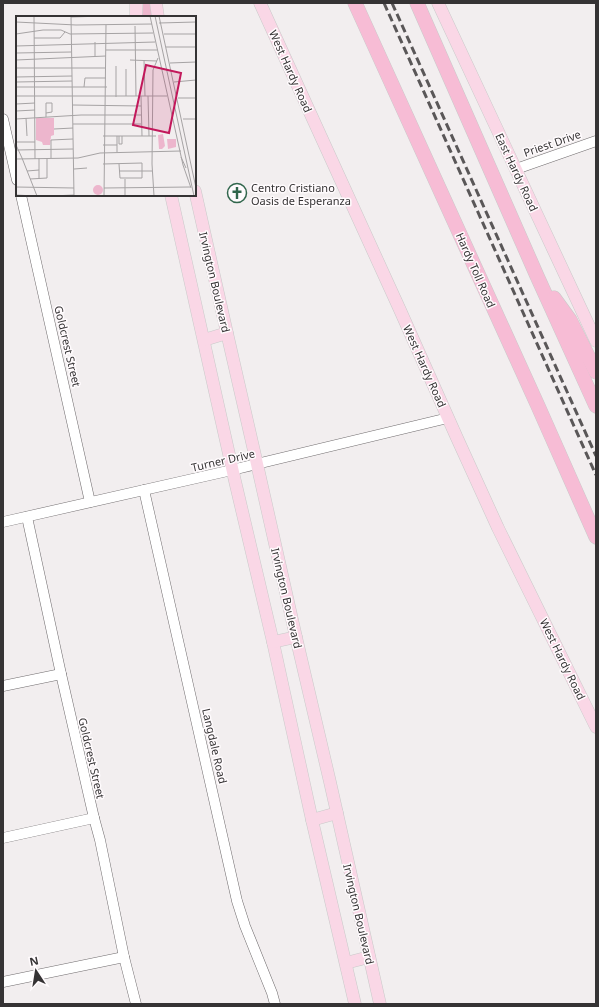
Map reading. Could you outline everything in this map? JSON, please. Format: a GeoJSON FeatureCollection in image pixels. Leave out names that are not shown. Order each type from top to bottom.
{"type":"FeatureCollection","features":[{"type":"Feature","properties":{"kind":"highway","name":"Hardy Toll Road"},"geometry":{"type":"LineString","coordinates":[[355,3],[596,537]]}},
{"type":"Feature","properties":{"kind":"highway"},"geometry":{"type":"LineString","coordinates":[[417,3],[596,406]]}},
{"type":"Feature","properties":{"kind":"highway"},"geometry":{"type":"LineString","coordinates":[[537,276],[570,320],[596,372]]}},
{"type":"Feature","properties":{"kind":"main road"},"geometry":{"type":"LineString","coordinates":[[136,3],[136,16]]}},
{"type":"Feature","properties":{"kind":"main road"},"geometry":{"type":"LineString","coordinates":[[156,3],[158,16]]}},
{"type":"Feature","properties":{"kind":"main road","name":"West Hardy Road"},"geometry":{"type":"LineString","coordinates":[[260,3],[498,528],[596,727]]}},
{"type":"Feature","properties":{"kind":"main road","name":"East Hardy Road"},"geometry":{"type":"LineString","coordinates":[[438,3],[596,341]]}},
{"type":"Feature","properties":{"kind":"main road","name":"Irvington Boulevard"},"geometry":{"type":"LineString","coordinates":[[196,195],[380,1004]]}},
{"type":"Feature","properties":{"kind":"main road"},"geometry":{"type":"LineString","coordinates":[[171,196],[232,470],[273,642],[312,820],[355,1004]]}},
{"type":"Feature","properties":{"kind":"main road"},"geometry":{"type":"LineString","coordinates":[[204,340],[227,333]]}},
{"type":"Feature","properties":{"kind":"main road"},"geometry":{"type":"LineString","coordinates":[[273,642],[296,637]]}},
{"type":"Feature","properties":{"kind":"main road"},"geometry":{"type":"LineString","coordinates":[[312,820],[337,813]]}},
{"type":"Feature","properties":{"kind":"main road"},"geometry":{"type":"LineString","coordinates":[[346,963],[369,957]]}},
{"type":"Feature","properties":{"kind":"street"},"geometry":{"type":"LineString","coordinates":[[3,119],[16,176]]}},
{"type":"Feature","properties":{"kind":"street","name":"Priest Drive"},"geometry":{"type":"LineString","coordinates":[[516,169],[596,141]]}},
{"type":"Feature","properties":{"kind":"street","name":"Goldcrest Street"},"geometry":{"type":"LineString","coordinates":[[21,196],[90,502]]}},
{"type":"Feature","properties":{"kind":"street","name":"Turner Drive"},"geometry":{"type":"LineString","coordinates":[[3,522],[232,470],[448,418]]}},
{"type":"Feature","properties":{"kind":"street","name":"Langdale Road"},"geometry":{"type":"LineString","coordinates":[[144,490],[237,901],[275,1004]]}},
{"type":"Feature","properties":{"kind":"street","name":"Goldcrest Street"},"geometry":{"type":"LineString","coordinates":[[27,517],[61,674],[100,840],[124,957],[136,1004]]}},
{"type":"Feature","properties":{"kind":"street"},"geometry":{"type":"LineString","coordinates":[[3,686],[61,674]]}},
{"type":"Feature","properties":{"kind":"street"},"geometry":{"type":"LineString","coordinates":[[3,838],[94,818]]}},
{"type":"Feature","properties":{"kind":"street"},"geometry":{"type":"LineString","coordinates":[[3,982],[124,957]]}},
{"type":"Feature","properties":{"kind":"shaded area"},"geometry":{"type":"Polygon","coordinates":[[[143,3],[152,3],[153,16],[142,16],[143,3]]]}},
{"type":"Feature","properties":{"kind":"railway"},"geometry":{"type":"LineString","coordinates":[[384,3],[596,475]]}},
{"type":"Feature","properties":{"kind":"railway"},"geometry":{"type":"LineString","coordinates":[[392,3],[596,456]]}},
{"type":"Feature","properties":{"kind":"place","name":"Centro Cristiano Oasis de Esperanza"},"geometry":{"type":"Point","coordinates":[237,193]}}]}
